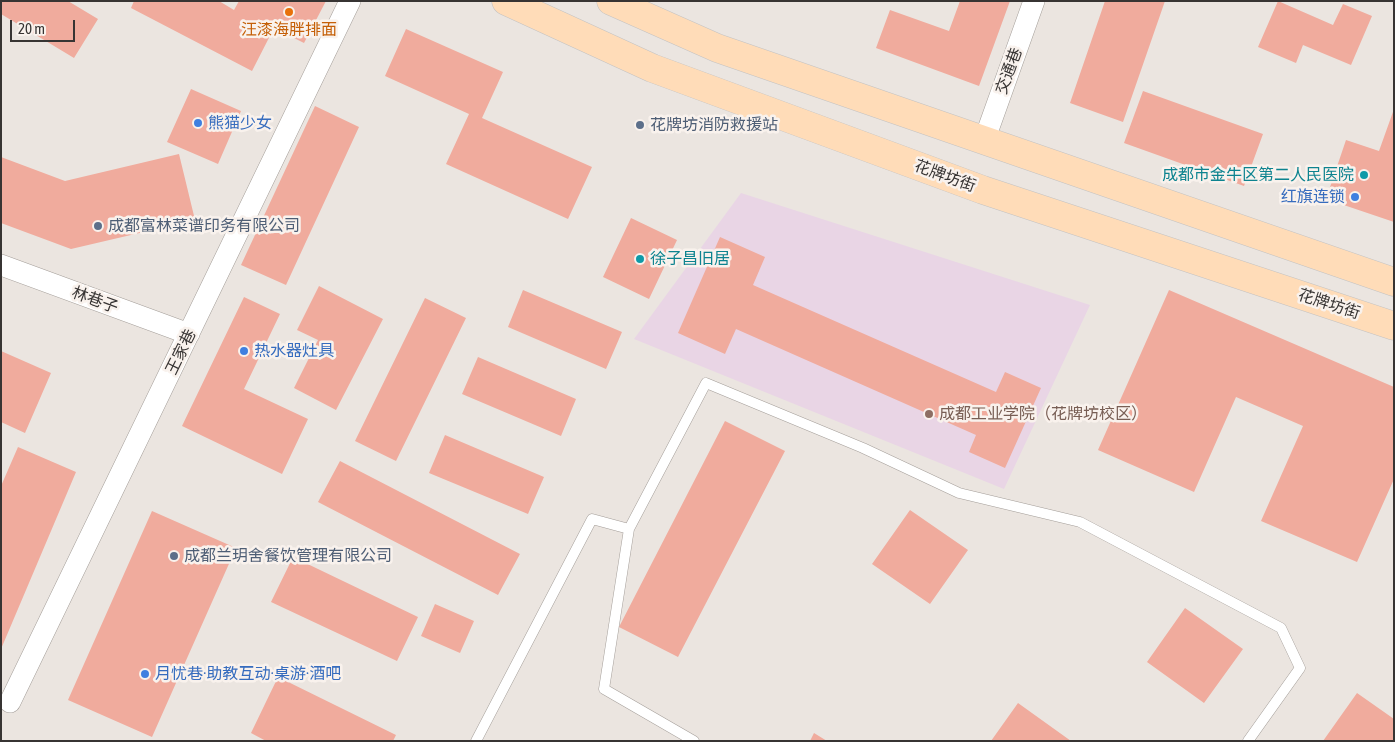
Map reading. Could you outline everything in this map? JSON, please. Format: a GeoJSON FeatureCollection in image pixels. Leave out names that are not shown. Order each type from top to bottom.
{"type":"FeatureCollection","features":[{"type":"Feature","properties":{"kind":"main road","name":"花牌坊街"},"geometry":{"type":"LineString","coordinates":[[506,1],[652,68],[974,187],[1394,326]]}},
{"type":"Feature","properties":{"kind":"main road"},"geometry":{"type":"LineString","coordinates":[[612,1],[717,48],[1394,282]]}},
{"type":"Feature","properties":{"kind":"street","name":"王家巷"},"geometry":{"type":"LineString","coordinates":[[10,702],[350,1]]}},
{"type":"Feature","properties":{"kind":"street","name":"交通巷"},"geometry":{"type":"LineString","coordinates":[[984,141],[1034,1]]}},
{"type":"Feature","properties":{"kind":"street","name":"林巷子"},"geometry":{"type":"LineString","coordinates":[[1,265],[189,334]]}},
{"type":"Feature","properties":{"kind":"lane"},"geometry":{"type":"LineString","coordinates":[[694,741],[604,689],[629,528],[706,383],[862,448],[959,492],[1080,522],[1282,628],[1300,668],[1248,741]]}},
{"type":"Feature","properties":{"kind":"lane"},"geometry":{"type":"LineString","coordinates":[[476,741],[592,518],[629,528]]}},
{"type":"Feature","properties":{"kind":"shaded area","name":"成都工业学院（花牌坊校区）"},"geometry":{"type":"Polygon","coordinates":[[[741,193],[1090,305],[1004,489],[634,339],[741,193]]]}},
{"type":"Feature","properties":{"kind":"building"},"geometry":{"type":"Polygon","coordinates":[[[1,1],[68,1],[98,19],[74,58],[1,14],[1,1]]]}},
{"type":"Feature","properties":{"kind":"building"},"geometry":{"type":"Polygon","coordinates":[[[134,1],[219,1],[234,10],[239,1],[326,1],[304,43],[274,28],[252,71],[131,8],[134,1]]]}},
{"type":"Feature","properties":{"kind":"building"},"geometry":{"type":"Polygon","coordinates":[[[960,1],[1010,1],[979,86],[876,48],[890,10],[949,31],[960,1]]]}},
{"type":"Feature","properties":{"kind":"building"},"geometry":{"type":"Polygon","coordinates":[[[1105,1],[1165,1],[1123,122],[1070,103],[1105,1]]]}},
{"type":"Feature","properties":{"kind":"building"},"geometry":{"type":"Polygon","coordinates":[[[1278,1],[1333,25],[1343,4],[1372,16],[1351,65],[1303,45],[1296,63],[1258,47],[1278,1]]]}},
{"type":"Feature","properties":{"kind":"building"},"geometry":{"type":"Polygon","coordinates":[[[406,29],[503,72],[482,118],[592,167],[568,219],[446,164],[469,114],[385,76],[406,29]]]}},
{"type":"Feature","properties":{"kind":"building"},"geometry":{"type":"Polygon","coordinates":[[[191,89],[241,111],[218,164],[167,142],[191,89]]]}},
{"type":"Feature","properties":{"kind":"building"},"geometry":{"type":"Polygon","coordinates":[[[1143,91],[1263,134],[1244,186],[1124,143],[1143,91]]]}},
{"type":"Feature","properties":{"kind":"building"},"geometry":{"type":"Polygon","coordinates":[[[315,106],[359,127],[286,285],[241,265],[315,106]]]}},
{"type":"Feature","properties":{"kind":"building","name":"成都市金牛区第二人民医院"},"geometry":{"type":"Polygon","coordinates":[[[1394,109],[1394,222],[1326,199],[1346,140],[1379,151],[1394,109]]]}},
{"type":"Feature","properties":{"kind":"building"},"geometry":{"type":"Polygon","coordinates":[[[179,154],[195,220],[71,249],[1,223],[1,157],[65,181],[179,154]]]}},
{"type":"Feature","properties":{"kind":"building","name":"徐子昌旧居"},"geometry":{"type":"Polygon","coordinates":[[[631,218],[677,240],[649,299],[603,277],[631,218]]]}},
{"type":"Feature","properties":{"kind":"building"},"geometry":{"type":"Polygon","coordinates":[[[720,237],[765,257],[753,285],[996,392],[1005,372],[1041,388],[1005,468],[969,452],[976,435],[736,329],[725,354],[678,333],[720,237]]]}},
{"type":"Feature","properties":{"kind":"building"},"geometry":{"type":"Polygon","coordinates":[[[319,286],[383,319],[336,410],[294,388],[318,340],[297,330],[319,286]]]}},
{"type":"Feature","properties":{"kind":"building"},"geometry":{"type":"Polygon","coordinates":[[[523,290],[622,332],[606,369],[508,327],[523,290]]]}},
{"type":"Feature","properties":{"kind":"building"},"geometry":{"type":"Polygon","coordinates":[[[1169,290],[1394,387],[1394,479],[1357,562],[1261,521],[1303,426],[1236,397],[1194,492],[1098,450],[1169,290]]]}},
{"type":"Feature","properties":{"kind":"building"},"geometry":{"type":"Polygon","coordinates":[[[244,297],[280,314],[244,389],[308,419],[282,474],[182,426],[244,297]]]}},
{"type":"Feature","properties":{"kind":"building"},"geometry":{"type":"Polygon","coordinates":[[[425,298],[466,318],[396,461],[355,441],[425,298]]]}},
{"type":"Feature","properties":{"kind":"building"},"geometry":{"type":"Polygon","coordinates":[[[1,351],[51,373],[25,433],[1,422],[1,351]]]}},
{"type":"Feature","properties":{"kind":"building"},"geometry":{"type":"Polygon","coordinates":[[[478,357],[576,399],[561,436],[462,394],[478,357]]]}},
{"type":"Feature","properties":{"kind":"building"},"geometry":{"type":"Polygon","coordinates":[[[725,421],[785,451],[678,657],[619,627],[725,421]]]}},
{"type":"Feature","properties":{"kind":"building"},"geometry":{"type":"Polygon","coordinates":[[[445,435],[544,477],[528,514],[429,473],[445,435]]]}},
{"type":"Feature","properties":{"kind":"building"},"geometry":{"type":"Polygon","coordinates":[[[18,447],[76,472],[1,649],[1,486],[18,447]]]}},
{"type":"Feature","properties":{"kind":"building"},"geometry":{"type":"Polygon","coordinates":[[[340,461],[520,554],[498,595],[318,502],[340,461]]]}},
{"type":"Feature","properties":{"kind":"building"},"geometry":{"type":"Polygon","coordinates":[[[910,510],[968,550],[930,604],[872,564],[910,510]]]}},
{"type":"Feature","properties":{"kind":"building"},"geometry":{"type":"Polygon","coordinates":[[[152,511],[236,548],[152,737],[68,700],[152,511]]]}},
{"type":"Feature","properties":{"kind":"building"},"geometry":{"type":"Polygon","coordinates":[[[293,557],[418,617],[397,661],[271,602],[293,557]]]}},
{"type":"Feature","properties":{"kind":"building"},"geometry":{"type":"Polygon","coordinates":[[[435,604],[474,621],[460,653],[421,636],[435,604]]]}},
{"type":"Feature","properties":{"kind":"building"},"geometry":{"type":"Polygon","coordinates":[[[1185,608],[1243,649],[1204,703],[1147,662],[1185,608]]]}},
{"type":"Feature","properties":{"kind":"building"},"geometry":{"type":"Polygon","coordinates":[[[278,677],[396,735],[393,741],[266,741],[251,733],[278,677]]]}},
{"type":"Feature","properties":{"kind":"building"},"geometry":{"type":"Polygon","coordinates":[[[1357,693],[1394,719],[1394,741],[1323,741],[1357,693]]]}},
{"type":"Feature","properties":{"kind":"building"},"geometry":{"type":"Polygon","coordinates":[[[1018,703],[1071,741],[991,741],[1018,703]]]}},
{"type":"Feature","properties":{"kind":"building"},"geometry":{"type":"Polygon","coordinates":[[[814,733],[827,741],[810,741],[814,733]]]}},
{"type":"Feature","properties":{"kind":"place","name":"汪漆海胖排面"},"geometry":{"type":"Point","coordinates":[289,12]}},
{"type":"Feature","properties":{"kind":"place","name":"熊猫少女"},"geometry":{"type":"Point","coordinates":[198,123]}},
{"type":"Feature","properties":{"kind":"place","name":"花牌坊消防救援站"},"geometry":{"type":"Point","coordinates":[640,125]}},
{"type":"Feature","properties":{"kind":"place","name":"成都市金牛区第二人民医院"},"geometry":{"type":"Point","coordinates":[1364,175]}},
{"type":"Feature","properties":{"kind":"place","name":"红旗连锁"},"geometry":{"type":"Point","coordinates":[1355,197]}},
{"type":"Feature","properties":{"kind":"place","name":"成都富林菜谱印务有限公司"},"geometry":{"type":"Point","coordinates":[98,226]}},
{"type":"Feature","properties":{"kind":"place","name":"徐子昌旧居"},"geometry":{"type":"Point","coordinates":[640,259]}},
{"type":"Feature","properties":{"kind":"place","name":"热水器灶具"},"geometry":{"type":"Point","coordinates":[244,351]}},
{"type":"Feature","properties":{"kind":"place","name":"成都工业学院（花牌坊校区）"},"geometry":{"type":"Point","coordinates":[929,414]}},
{"type":"Feature","properties":{"kind":"place","name":"成都兰玥舍餐饮管理有限公司"},"geometry":{"type":"Point","coordinates":[174,556]}},
{"type":"Feature","properties":{"kind":"place","name":"月忧巷·助教互动·桌游·酒吧"},"geometry":{"type":"Point","coordinates":[145,674]}}]}
